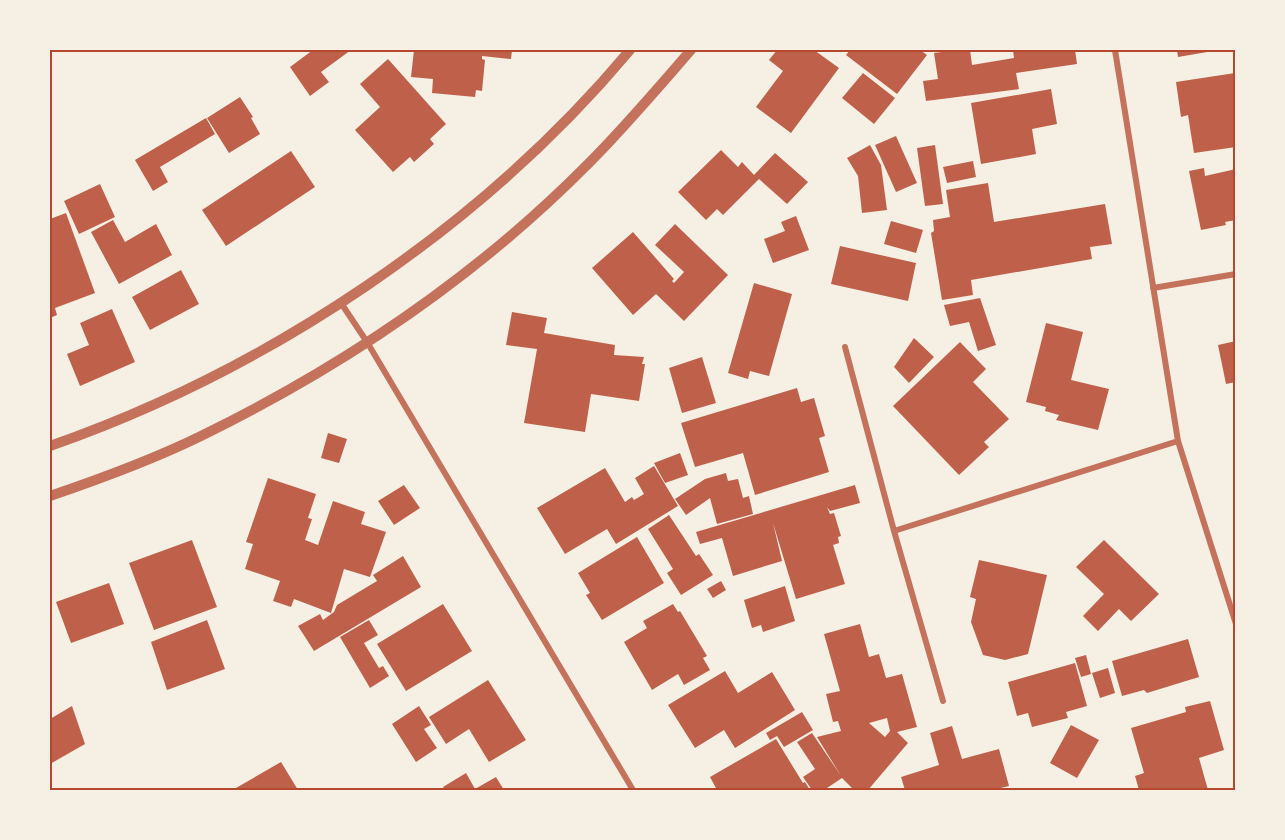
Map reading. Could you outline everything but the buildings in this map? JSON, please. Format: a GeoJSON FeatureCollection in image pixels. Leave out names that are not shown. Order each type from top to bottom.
{"type":"FeatureCollection","features":[{"type":"Feature","properties":{"kind":"street"},"geometry":{"type":"LineString","coordinates":[[50,446],[89,432],[234,366],[341,303],[428,240],[490,191],[562,123],[630,50]]}},
{"type":"Feature","properties":{"kind":"street"},"geometry":{"type":"LineString","coordinates":[[50,496],[105,477],[200,437],[276,397],[367,342],[458,278],[524,224],[587,165],[642,108],[691,50]]}},
{"type":"Feature","properties":{"kind":"street"},"geometry":{"type":"LineString","coordinates":[[1115,50],[1178,441],[1236,624]]}},
{"type":"Feature","properties":{"kind":"street"},"geometry":{"type":"LineString","coordinates":[[1154,288],[1236,274]]}},
{"type":"Feature","properties":{"kind":"street"},"geometry":{"type":"LineString","coordinates":[[341,303],[367,342],[633,790]]}},
{"type":"Feature","properties":{"kind":"street"},"geometry":{"type":"LineString","coordinates":[[845,347],[894,531],[943,701]]}},
{"type":"Feature","properties":{"kind":"street"},"geometry":{"type":"LineString","coordinates":[[894,531],[1178,441]]}}]}
